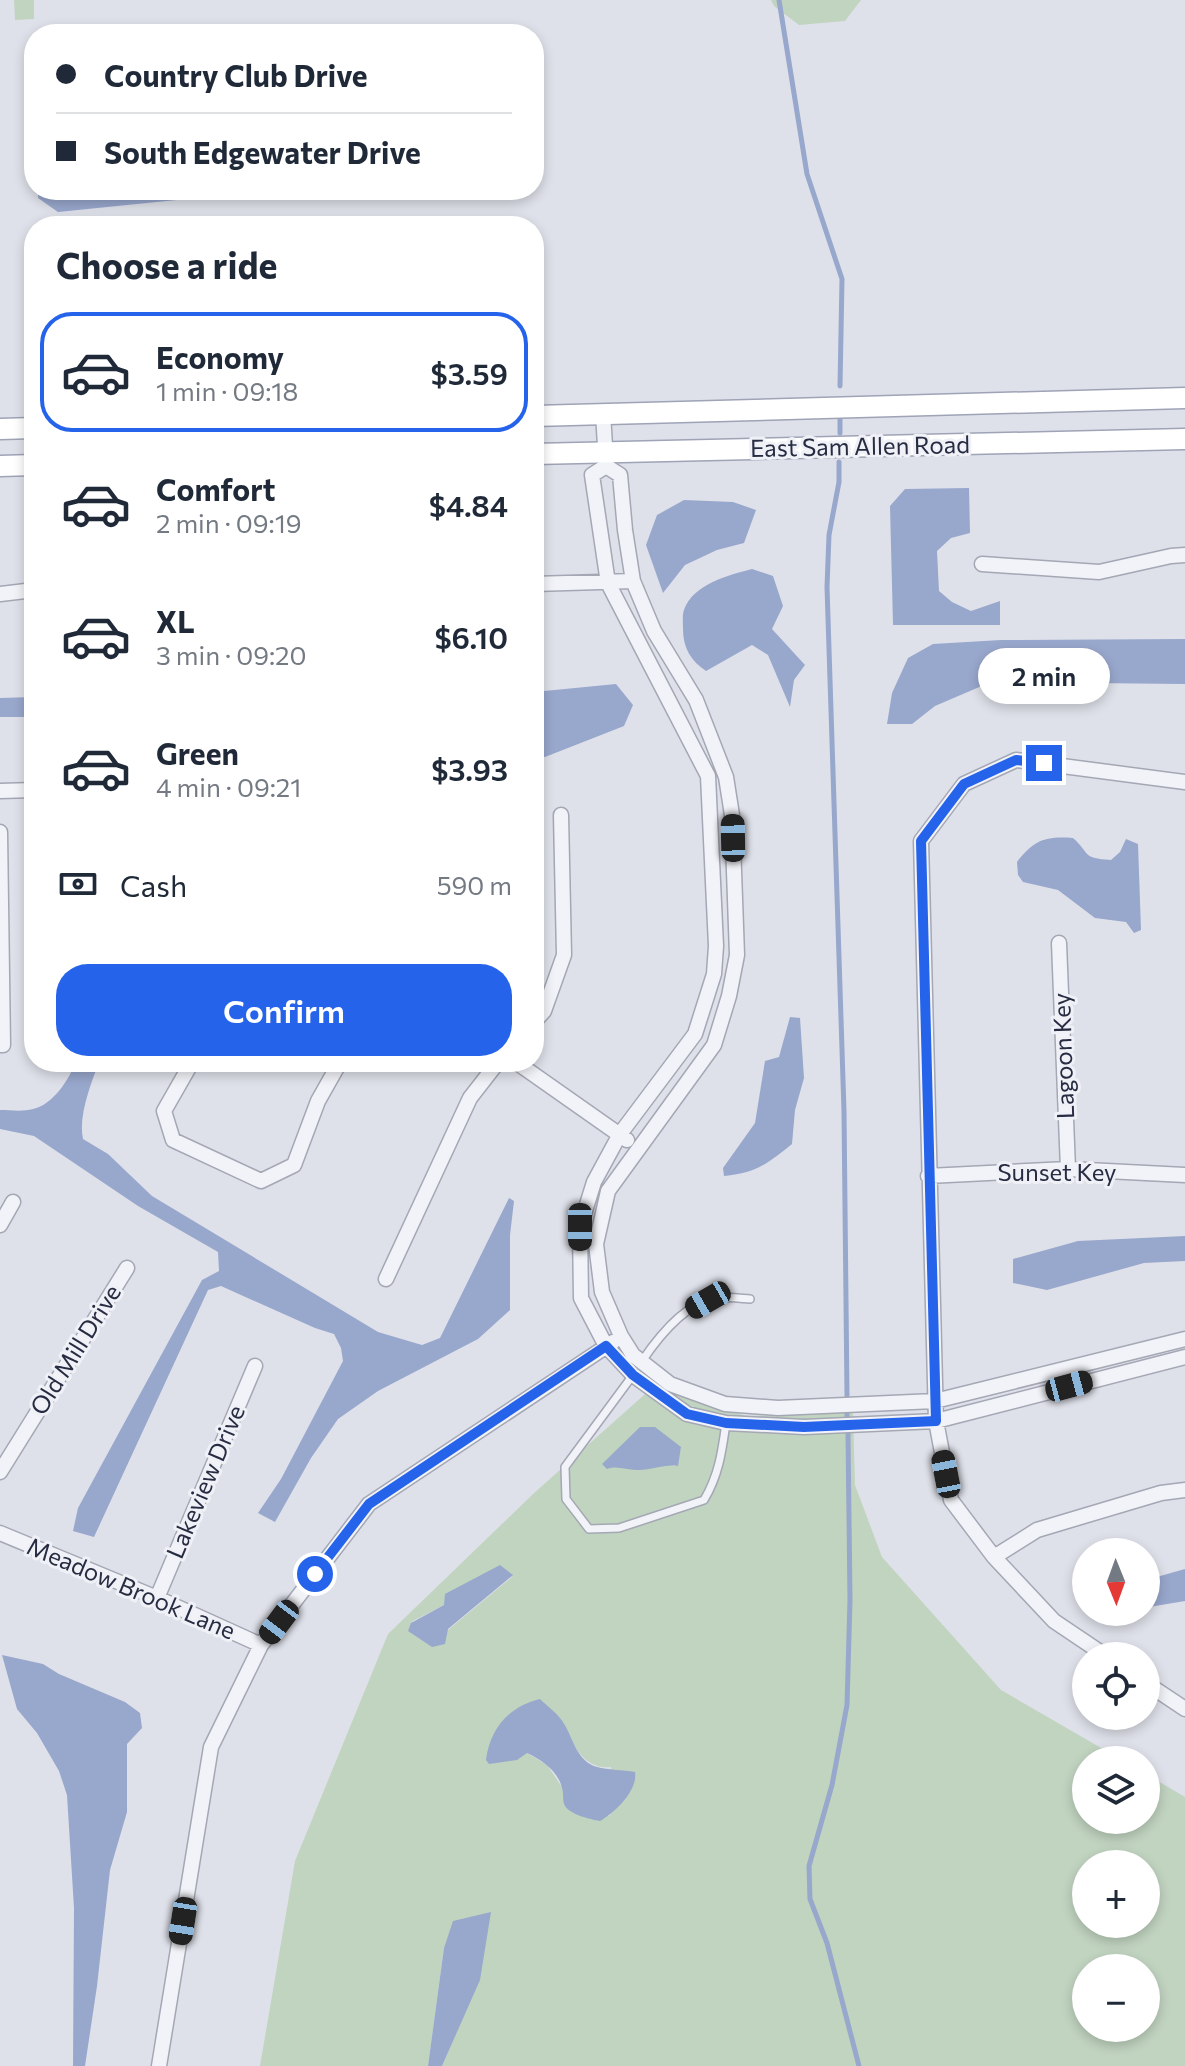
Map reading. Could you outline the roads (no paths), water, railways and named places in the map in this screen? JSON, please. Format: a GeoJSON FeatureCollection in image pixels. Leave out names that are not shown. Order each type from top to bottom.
{"type":"FeatureCollection","features":[{"type":"Feature","properties":{"kind":"main road"},"geometry":{"type":"LineString","coordinates":[[544,416],[1185,398]]}},
{"type":"Feature","properties":{"kind":"main road"},"geometry":{"type":"LineString","coordinates":[[0,429],[24,428]]}},
{"type":"Feature","properties":{"kind":"main road","name":"East Sam Allen Road"},"geometry":{"type":"LineString","coordinates":[[544,455],[606,459],[1185,439]]}},
{"type":"Feature","properties":{"kind":"main road"},"geometry":{"type":"LineString","coordinates":[[0,466],[24,465]]}},
{"type":"Feature","properties":{"kind":"street"},"geometry":{"type":"LineString","coordinates":[[603,414],[606,459],[620,475],[633,581],[654,631],[696,700],[726,777],[732,815],[737,955],[729,996],[714,1045],[608,1191],[596,1244],[602,1292],[621,1336],[633,1355],[670,1384],[725,1404],[801,1407],[935,1401],[1185,1339]]}},
{"type":"Feature","properties":{"kind":"street"},"geometry":{"type":"LineString","coordinates":[[606,459],[592,475],[608,583],[708,776],[716,946],[714,974],[695,1034],[620,1134],[594,1182],[580,1227],[581,1298],[606,1346],[633,1375],[687,1414],[726,1423],[804,1427],[936,1421],[1185,1357]]}},
{"type":"Feature","properties":{"kind":"street"},"geometry":{"type":"LineString","coordinates":[[601,533],[625,530]]}},
{"type":"Feature","properties":{"kind":"street"},"geometry":{"type":"LineString","coordinates":[[982,564],[1099,572],[1185,555]]}},
{"type":"Feature","properties":{"kind":"street"},"geometry":{"type":"LineString","coordinates":[[544,584],[633,581]]}},
{"type":"Feature","properties":{"kind":"street"},"geometry":{"type":"LineString","coordinates":[[0,594],[24,591]]}},
{"type":"Feature","properties":{"kind":"street"},"geometry":{"type":"LineString","coordinates":[[638,639],[654,631]]}},
{"type":"Feature","properties":{"kind":"street"},"geometry":{"type":"LineString","coordinates":[[655,670],[672,660]]}},
{"type":"Feature","properties":{"kind":"street"},"geometry":{"type":"LineString","coordinates":[[1085,1642],[1054,1621],[994,1557],[951,1500],[935,1401],[921,841],[964,784],[1016,760],[1185,782]]}},
{"type":"Feature","properties":{"kind":"street"},"geometry":{"type":"LineString","coordinates":[[0,791],[24,790]]}},
{"type":"Feature","properties":{"kind":"street"},"geometry":{"type":"LineString","coordinates":[[544,1011],[564,955],[561,815]]}},
{"type":"Feature","properties":{"kind":"street"},"geometry":{"type":"LineString","coordinates":[[0,832],[3,1045],[0,1045]]}},
{"type":"Feature","properties":{"kind":"street"},"geometry":{"type":"LineString","coordinates":[[713,884],[735,885]]}},
{"type":"Feature","properties":{"kind":"street","name":"Lagoon Key"},"geometry":{"type":"LineString","coordinates":[[1059,943],[1068,1169]]}},
{"type":"Feature","properties":{"kind":"street"},"geometry":{"type":"LineString","coordinates":[[186,1072],[164,1111],[173,1140],[261,1181],[294,1165],[318,1101],[334,1072]]}},
{"type":"Feature","properties":{"kind":"street"},"geometry":{"type":"LineString","coordinates":[[386,1279],[470,1098],[490,1072]]}},
{"type":"Feature","properties":{"kind":"street"},"geometry":{"type":"LineString","coordinates":[[530,1072],[638,1148]]}},
{"type":"Feature","properties":{"kind":"street","name":"Sunset Key"},"geometry":{"type":"LineString","coordinates":[[928,1176],[1068,1169],[1185,1175]]}},
{"type":"Feature","properties":{"kind":"street"},"geometry":{"type":"LineString","coordinates":[[0,1225],[13,1202]]}},
{"type":"Feature","properties":{"kind":"street","name":"Old Mill Drive"},"geometry":{"type":"LineString","coordinates":[[0,1472],[127,1268]]}},
{"type":"Feature","properties":{"kind":"street"},"geometry":{"type":"LineString","coordinates":[[159,2066],[211,1747],[261,1645],[369,1504],[621,1336]]}},
{"type":"Feature","properties":{"kind":"street"},"geometry":{"type":"LineString","coordinates":[[633,1375],[642,1362]]}},
{"type":"Feature","properties":{"kind":"street","name":"Lakeview Drive"},"geometry":{"type":"LineString","coordinates":[[157,1598],[255,1366]]}},
{"type":"Feature","properties":{"kind":"street"},"geometry":{"type":"LineString","coordinates":[[725,1404],[726,1423]]}},
{"type":"Feature","properties":{"kind":"street"},"geometry":{"type":"LineString","coordinates":[[801,1407],[804,1427]]}},
{"type":"Feature","properties":{"kind":"street"},"geometry":{"type":"LineString","coordinates":[[994,1557],[1037,1530],[1161,1493],[1185,1490]]}},
{"type":"Feature","properties":{"kind":"street","name":"Meadow Brook Lane"},"geometry":{"type":"LineString","coordinates":[[0,1533],[261,1645]]}},
{"type":"Feature","properties":{"kind":"street"},"geometry":{"type":"LineString","coordinates":[[1160,1692],[1185,1709]]}},
{"type":"Feature","properties":{"kind":"lane"},"geometry":{"type":"LineString","coordinates":[[642,1362],[654,1344],[690,1310],[708,1300],[726,1297],[750,1299]]}},
{"type":"Feature","properties":{"kind":"lane"},"geometry":{"type":"LineString","coordinates":[[633,1375],[565,1467],[566,1499],[589,1529],[619,1528],[704,1500],[714,1484],[721,1461],[726,1423]]}},
{"type":"Feature","properties":{"kind":"water"},"geometry":{"type":"Polygon","coordinates":[[[41,200],[177,200],[58,212],[41,200]]]}},
{"type":"Feature","properties":{"kind":"water"},"geometry":{"type":"Polygon","coordinates":[[[969,488],[970,533],[951,538],[937,551],[939,591],[952,602],[971,611],[1000,601],[1000,625],[893,625],[890,506],[905,489],[969,488]]]}},
{"type":"Feature","properties":{"kind":"water"},"geometry":{"type":"Polygon","coordinates":[[[684,500],[733,502],[756,510],[744,543],[717,550],[685,565],[663,593],[646,545],[657,515],[684,500]]]}},
{"type":"Feature","properties":{"kind":"water"},"geometry":{"type":"Polygon","coordinates":[[[752,569],[773,576],[783,606],[772,629],[805,665],[794,680],[790,707],[768,655],[752,645],[706,671],[692,658],[684,642],[683,612],[695,593],[713,582],[752,569]]]}},
{"type":"Feature","properties":{"kind":"water"},"geometry":{"type":"Polygon","coordinates":[[[1185,639],[1185,684],[991,682],[935,706],[912,724],[887,724],[892,693],[908,658],[933,644],[1001,640],[1185,639]]]}},
{"type":"Feature","properties":{"kind":"water"},"geometry":{"type":"Polygon","coordinates":[[[616,684],[633,705],[624,726],[544,757],[544,691],[616,684]]]}},
{"type":"Feature","properties":{"kind":"water"},"geometry":{"type":"Polygon","coordinates":[[[24,697],[24,717],[0,717],[0,698],[24,697]]]}},
{"type":"Feature","properties":{"kind":"water"},"geometry":{"type":"Polygon","coordinates":[[[1073,838],[1088,854],[1111,860],[1120,852],[1126,839],[1138,844],[1141,930],[1134,933],[1126,922],[1095,918],[1058,890],[1023,882],[1018,875],[1017,862],[1029,849],[1047,839],[1073,838]]]}},
{"type":"Feature","properties":{"kind":"water"},"geometry":{"type":"Polygon","coordinates":[[[790,1017],[800,1018],[804,1078],[795,1110],[792,1144],[761,1166],[745,1173],[724,1176],[723,1168],[755,1123],[765,1061],[779,1057],[790,1017]]]}},
{"type":"Feature","properties":{"kind":"water"},"geometry":{"type":"Polygon","coordinates":[[[71,1072],[95,1072],[84,1110],[83,1139],[108,1154],[152,1196],[378,1332],[422,1345],[440,1338],[509,1198],[514,1201],[510,1235],[510,1310],[478,1339],[378,1391],[338,1419],[311,1458],[275,1522],[258,1513],[281,1479],[343,1361],[341,1348],[334,1334],[221,1286],[208,1290],[94,1537],[73,1531],[78,1508],[202,1280],[219,1271],[218,1252],[138,1206],[34,1136],[0,1129],[0,1110],[21,1111],[40,1107],[54,1097],[71,1072]]]}},
{"type":"Feature","properties":{"kind":"water"},"geometry":{"type":"Polygon","coordinates":[[[1185,1236],[1185,1261],[1144,1263],[1047,1290],[1013,1283],[1013,1259],[1078,1241],[1185,1236]]]}},
{"type":"Feature","properties":{"kind":"water"},"geometry":{"type":"Polygon","coordinates":[[[640,1427],[655,1427],[681,1447],[678,1466],[635,1470],[607,1469],[602,1464],[640,1427]]]}},
{"type":"Feature","properties":{"kind":"water"},"geometry":{"type":"Polygon","coordinates":[[[500,1565],[513,1575],[448,1629],[445,1644],[432,1647],[408,1631],[411,1623],[444,1605],[445,1594],[500,1565]]]}},
{"type":"Feature","properties":{"kind":"water"},"geometry":{"type":"Polygon","coordinates":[[[1185,1569],[1185,1601],[1160,1605],[1160,1576],[1185,1569]]]}},
{"type":"Feature","properties":{"kind":"water"},"geometry":{"type":"Polygon","coordinates":[[[2,1655],[43,1664],[125,1702],[140,1713],[142,1728],[127,1744],[127,1812],[110,1870],[85,2066],[73,2066],[74,1908],[67,1795],[59,1771],[37,1733],[17,1709],[2,1655]]]}},
{"type":"Feature","properties":{"kind":"water"},"geometry":{"type":"Polygon","coordinates":[[[540,1699],[561,1719],[584,1760],[601,1768],[635,1772],[633,1786],[625,1800],[600,1821],[568,1809],[557,1776],[533,1756],[527,1753],[517,1760],[489,1764],[486,1760],[492,1738],[503,1720],[519,1707],[540,1699]]]}},
{"type":"Feature","properties":{"kind":"water"},"geometry":{"type":"Polygon","coordinates":[[[491,1912],[480,1980],[442,2066],[428,2066],[444,1948],[453,1921],[491,1912]]]}},
{"type":"Feature","properties":{"kind":"waterway"},"geometry":{"type":"LineString","coordinates":[[779,0],[807,174],[842,279],[840,386]]}},
{"type":"Feature","properties":{"kind":"waterway"},"geometry":{"type":"LineString","coordinates":[[840,417],[840,433]]}},
{"type":"Feature","properties":{"kind":"waterway"},"geometry":{"type":"LineString","coordinates":[[839,462],[839,482],[829,535],[827,587],[844,1111],[847,1396]]}},
{"type":"Feature","properties":{"kind":"waterway"},"geometry":{"type":"LineString","coordinates":[[848,1434],[850,1600],[847,1705],[832,1785],[809,1866],[810,1899],[827,1943],[859,2066]]}}]}
